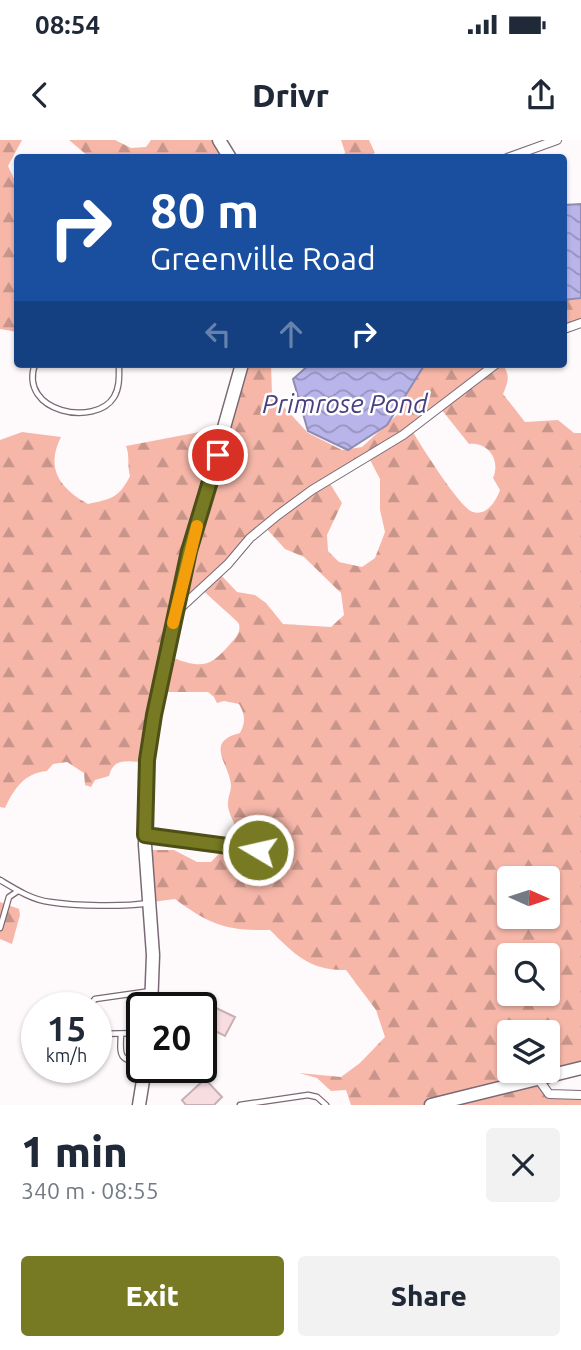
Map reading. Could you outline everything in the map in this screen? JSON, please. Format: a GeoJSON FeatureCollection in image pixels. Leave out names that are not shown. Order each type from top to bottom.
{"type":"FeatureCollection","features":[{"type":"Feature","properties":{"kind":"main road"},"geometry":{"type":"LineString","coordinates":[[152,991],[145,835],[147,760],[189,551],[241,368]]}},
{"type":"Feature","properties":{"kind":"main road"},"geometry":{"type":"LineString","coordinates":[[560,1074],[581,1068]]}},
{"type":"Feature","properties":{"kind":"main road"},"geometry":{"type":"LineString","coordinates":[[139,1105],[142,1083]]}},
{"type":"Feature","properties":{"kind":"main road"},"geometry":{"type":"LineString","coordinates":[[431,1105],[526,1083]]}},
{"type":"Feature","properties":{"kind":"street"},"geometry":{"type":"LineString","coordinates":[[518,154],[557,140]]}},
{"type":"Feature","properties":{"kind":"street"},"geometry":{"type":"LineString","coordinates":[[175,614],[228,564],[250,538],[278,515],[312,490],[403,435],[491,368]]}},
{"type":"Feature","properties":{"kind":"street"},"geometry":{"type":"LineString","coordinates":[[541,1083],[549,1094],[581,1095]]}},
{"type":"Feature","properties":{"kind":"lane"},"geometry":{"type":"LineString","coordinates":[[35,368],[33,383],[40,397],[60,411],[78,412],[107,405],[114,397],[119,381],[119,368]]}},
{"type":"Feature","properties":{"kind":"lane"},"geometry":{"type":"LineString","coordinates":[[145,835],[258,850]]}},
{"type":"Feature","properties":{"kind":"lane"},"geometry":{"type":"LineString","coordinates":[[0,880],[18,891],[49,902],[132,905],[150,903]]}},
{"type":"Feature","properties":{"kind":"lane"},"geometry":{"type":"LineString","coordinates":[[0,928],[9,897],[18,891]]}},
{"type":"Feature","properties":{"kind":"lane"},"geometry":{"type":"LineString","coordinates":[[112,997],[152,991]]}},
{"type":"Feature","properties":{"kind":"lane"},"geometry":{"type":"LineString","coordinates":[[112,1034],[126,1034]]}},
{"type":"Feature","properties":{"kind":"lane"},"geometry":{"type":"LineString","coordinates":[[121,1034],[120,1053],[126,1059]]}},
{"type":"Feature","properties":{"kind":"lane"},"geometry":{"type":"LineString","coordinates":[[240,1105],[308,1095],[317,1097],[326,1105]]}},
{"type":"Feature","properties":{"kind":"green space"},"geometry":{"type":"Polygon","coordinates":[[[0,140],[22,140],[8,166],[14,179],[14,331],[0,329],[0,140]]]}},
{"type":"Feature","properties":{"kind":"green space"},"geometry":{"type":"Polygon","coordinates":[[[69,140],[115,140],[131,148],[146,147],[151,140],[226,140],[223,142],[227,152],[224,154],[85,154],[69,140]]]}},
{"type":"Feature","properties":{"kind":"green space"},"geometry":{"type":"Polygon","coordinates":[[[341,140],[369,140],[375,153],[345,154],[341,140]]]}},
{"type":"Feature","properties":{"kind":"green space"},"geometry":{"type":"Polygon","coordinates":[[[581,289],[581,324],[567,328],[567,292],[581,289]]]}},
{"type":"Feature","properties":{"kind":"green space"},"geometry":{"type":"Polygon","coordinates":[[[242,368],[271,368],[272,394],[308,433],[342,450],[362,447],[398,414],[416,368],[504,368],[508,379],[503,394],[525,422],[558,420],[574,433],[581,433],[581,1069],[560,1075],[560,1020],[497,1020],[497,1083],[545,1083],[550,1094],[581,1095],[581,1105],[351,1105],[346,1090],[331,1091],[317,1078],[299,1073],[341,1077],[360,1063],[385,1037],[376,1010],[346,970],[333,970],[312,964],[295,953],[270,930],[220,925],[175,899],[152,902],[147,850],[174,850],[197,862],[211,862],[239,833],[229,810],[230,778],[221,748],[223,742],[240,733],[242,729],[244,718],[239,704],[224,701],[217,703],[208,692],[162,692],[147,762],[118,763],[109,776],[95,780],[91,787],[85,785],[84,773],[67,762],[53,764],[47,771],[26,779],[16,788],[5,808],[0,807],[0,440],[22,432],[61,437],[55,458],[58,476],[70,492],[88,504],[103,501],[122,489],[130,476],[126,446],[226,427],[242,368]],[[441,409],[412,431],[459,500],[478,513],[490,507],[500,490],[493,478],[495,465],[491,454],[482,446],[469,444],[441,409]],[[369,458],[329,482],[342,503],[327,535],[328,551],[339,562],[362,567],[375,558],[385,532],[380,510],[380,479],[369,458]],[[265,527],[220,574],[237,592],[255,595],[266,603],[283,624],[331,627],[344,615],[341,593],[304,557],[285,549],[265,527]],[[204,591],[179,610],[170,657],[197,664],[210,662],[223,652],[239,632],[239,624],[204,591]]]}},
{"type":"Feature","properties":{"kind":"green space"},"geometry":{"type":"Polygon","coordinates":[[[0,902],[19,909],[20,915],[12,944],[0,939],[0,902]]]}},
{"type":"Feature","properties":{"kind":"water"},"geometry":{"type":"Polygon","coordinates":[[[581,204],[581,298],[567,300],[567,205],[581,204]]]}},
{"type":"Feature","properties":{"kind":"water","name":"Primrose Pond"},"geometry":{"type":"Polygon","coordinates":[[[305,368],[423,368],[387,425],[348,450],[308,431],[293,379],[305,368]]]}},
{"type":"Feature","properties":{"kind":"building"},"geometry":{"type":"Polygon","coordinates":[[[217,1008],[235,1017],[225,1036],[217,1032],[217,1008]]]}},
{"type":"Feature","properties":{"kind":"building"},"geometry":{"type":"Polygon","coordinates":[[[201,1083],[209,1083],[222,1097],[214,1105],[186,1105],[182,1100],[201,1083]]]}},
{"type":"Feature","properties":{"kind":"slow traffic"},"geometry":{"type":"LineString","coordinates":[[173,623],[197,526]]}},
{"type":"Feature","properties":{"kind":"route"},"geometry":{"type":"LineString","coordinates":[[218,455],[189,551],[154,715],[147,760],[145,835],[195,839],[258,850]]}}]}
